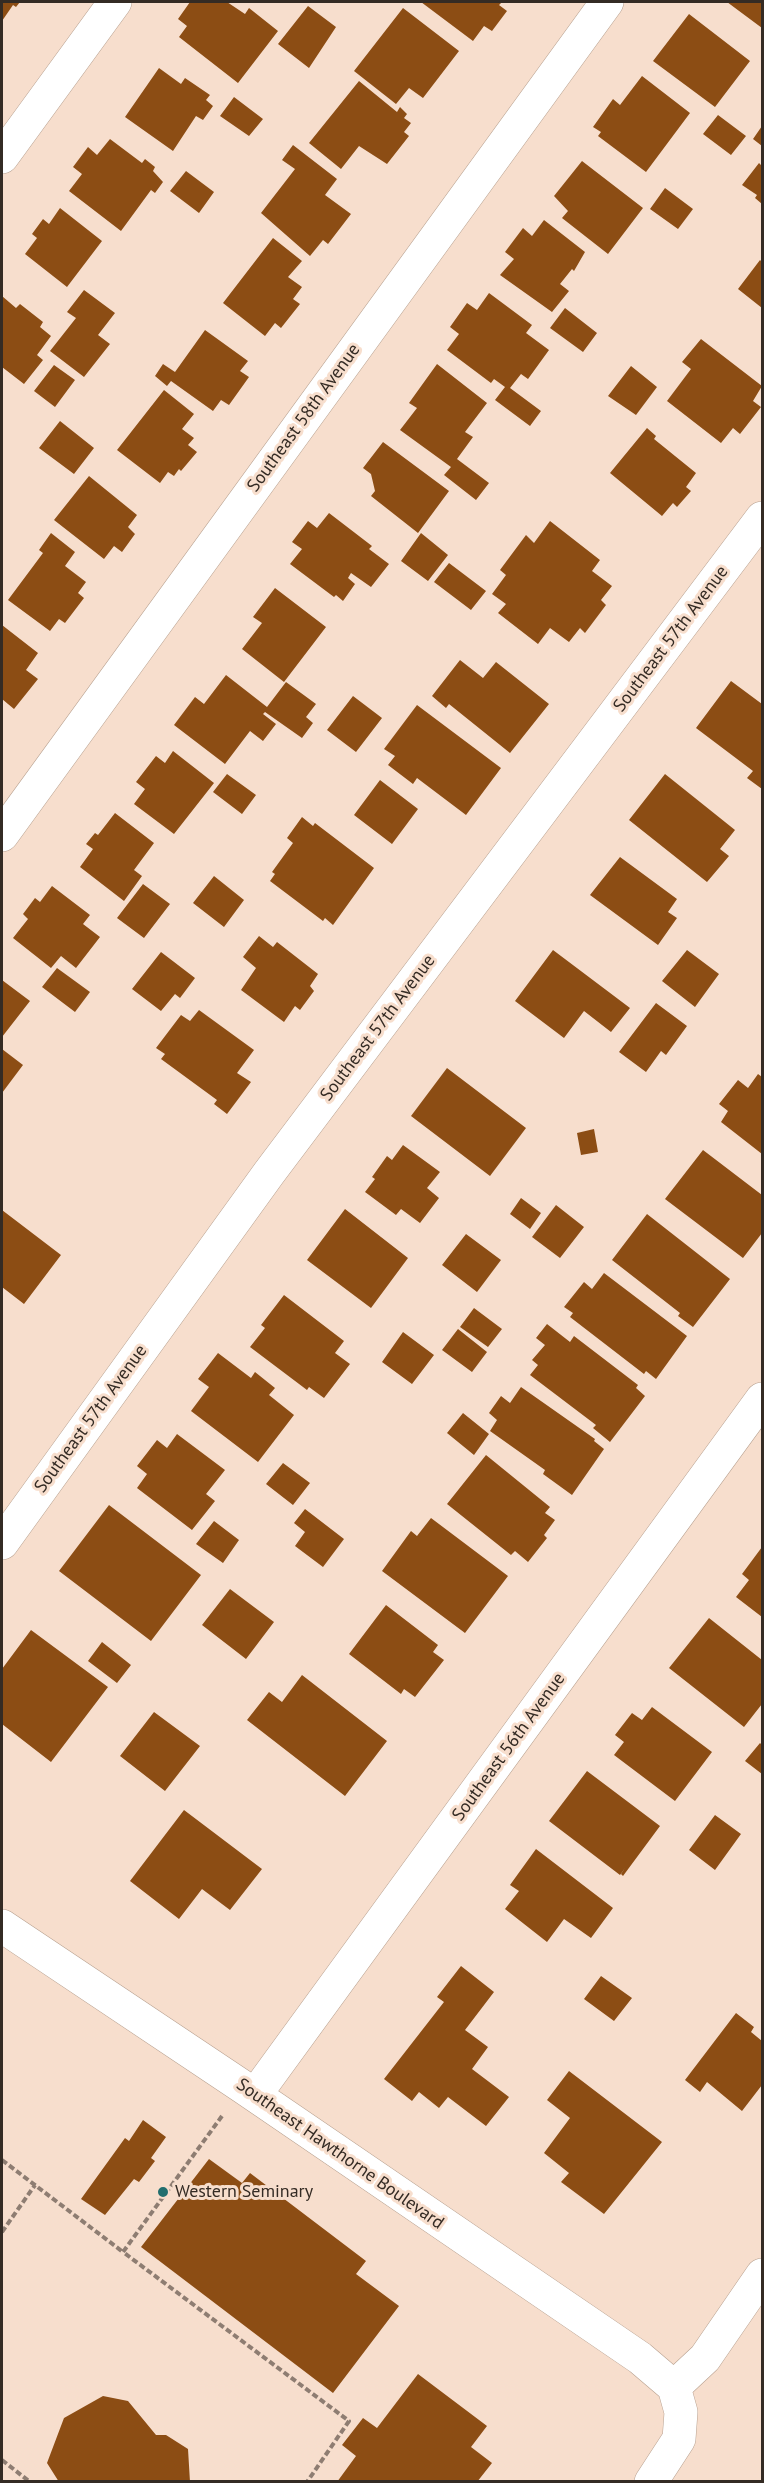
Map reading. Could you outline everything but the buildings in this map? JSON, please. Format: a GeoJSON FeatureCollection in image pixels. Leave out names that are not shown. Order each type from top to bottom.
{"type":"FeatureCollection","features":[{"type":"Feature","properties":{"kind":"street"},"geometry":{"type":"LineString","coordinates":[[2,157],[114,2]]}},
{"type":"Feature","properties":{"kind":"street","name":"Southeast 58th Avenue"},"geometry":{"type":"LineString","coordinates":[[2,835],[607,2]]}},
{"type":"Feature","properties":{"kind":"street","name":"Southeast 57th Avenue"},"geometry":{"type":"LineString","coordinates":[[2,1543],[269,1173],[762,518]]}},
{"type":"Feature","properties":{"kind":"street","name":"Southeast 56th Avenue"},"geometry":{"type":"LineString","coordinates":[[255,2095],[762,1400]]}},
{"type":"Feature","properties":{"kind":"street","name":"Southeast Hawthorne Boulevard"},"geometry":{"type":"LineString","coordinates":[[2,1926],[255,2095],[640,2358],[674,2387]]}},
{"type":"Feature","properties":{"kind":"street"},"geometry":{"type":"LineString","coordinates":[[651,2481],[679,2439],[681,2412],[674,2387],[705,2358],[762,2276]]}},
{"type":"Feature","properties":{"kind":"path"},"geometry":{"type":"LineString","coordinates":[[123,2252],[208,2137]]}},
{"type":"Feature","properties":{"kind":"path"},"geometry":{"type":"LineString","coordinates":[[2,2160],[349,2421],[307,2481]]}},
{"type":"Feature","properties":{"kind":"path"},"geometry":{"type":"LineString","coordinates":[[2,2232],[35,2186]]}},
{"type":"Feature","properties":{"kind":"path"},"geometry":{"type":"LineString","coordinates":[[2,2460],[30,2481]]}},
{"type":"Feature","properties":{"kind":"place","name":"Western Seminary"},"geometry":{"type":"Point","coordinates":[163,2192]}}]}
